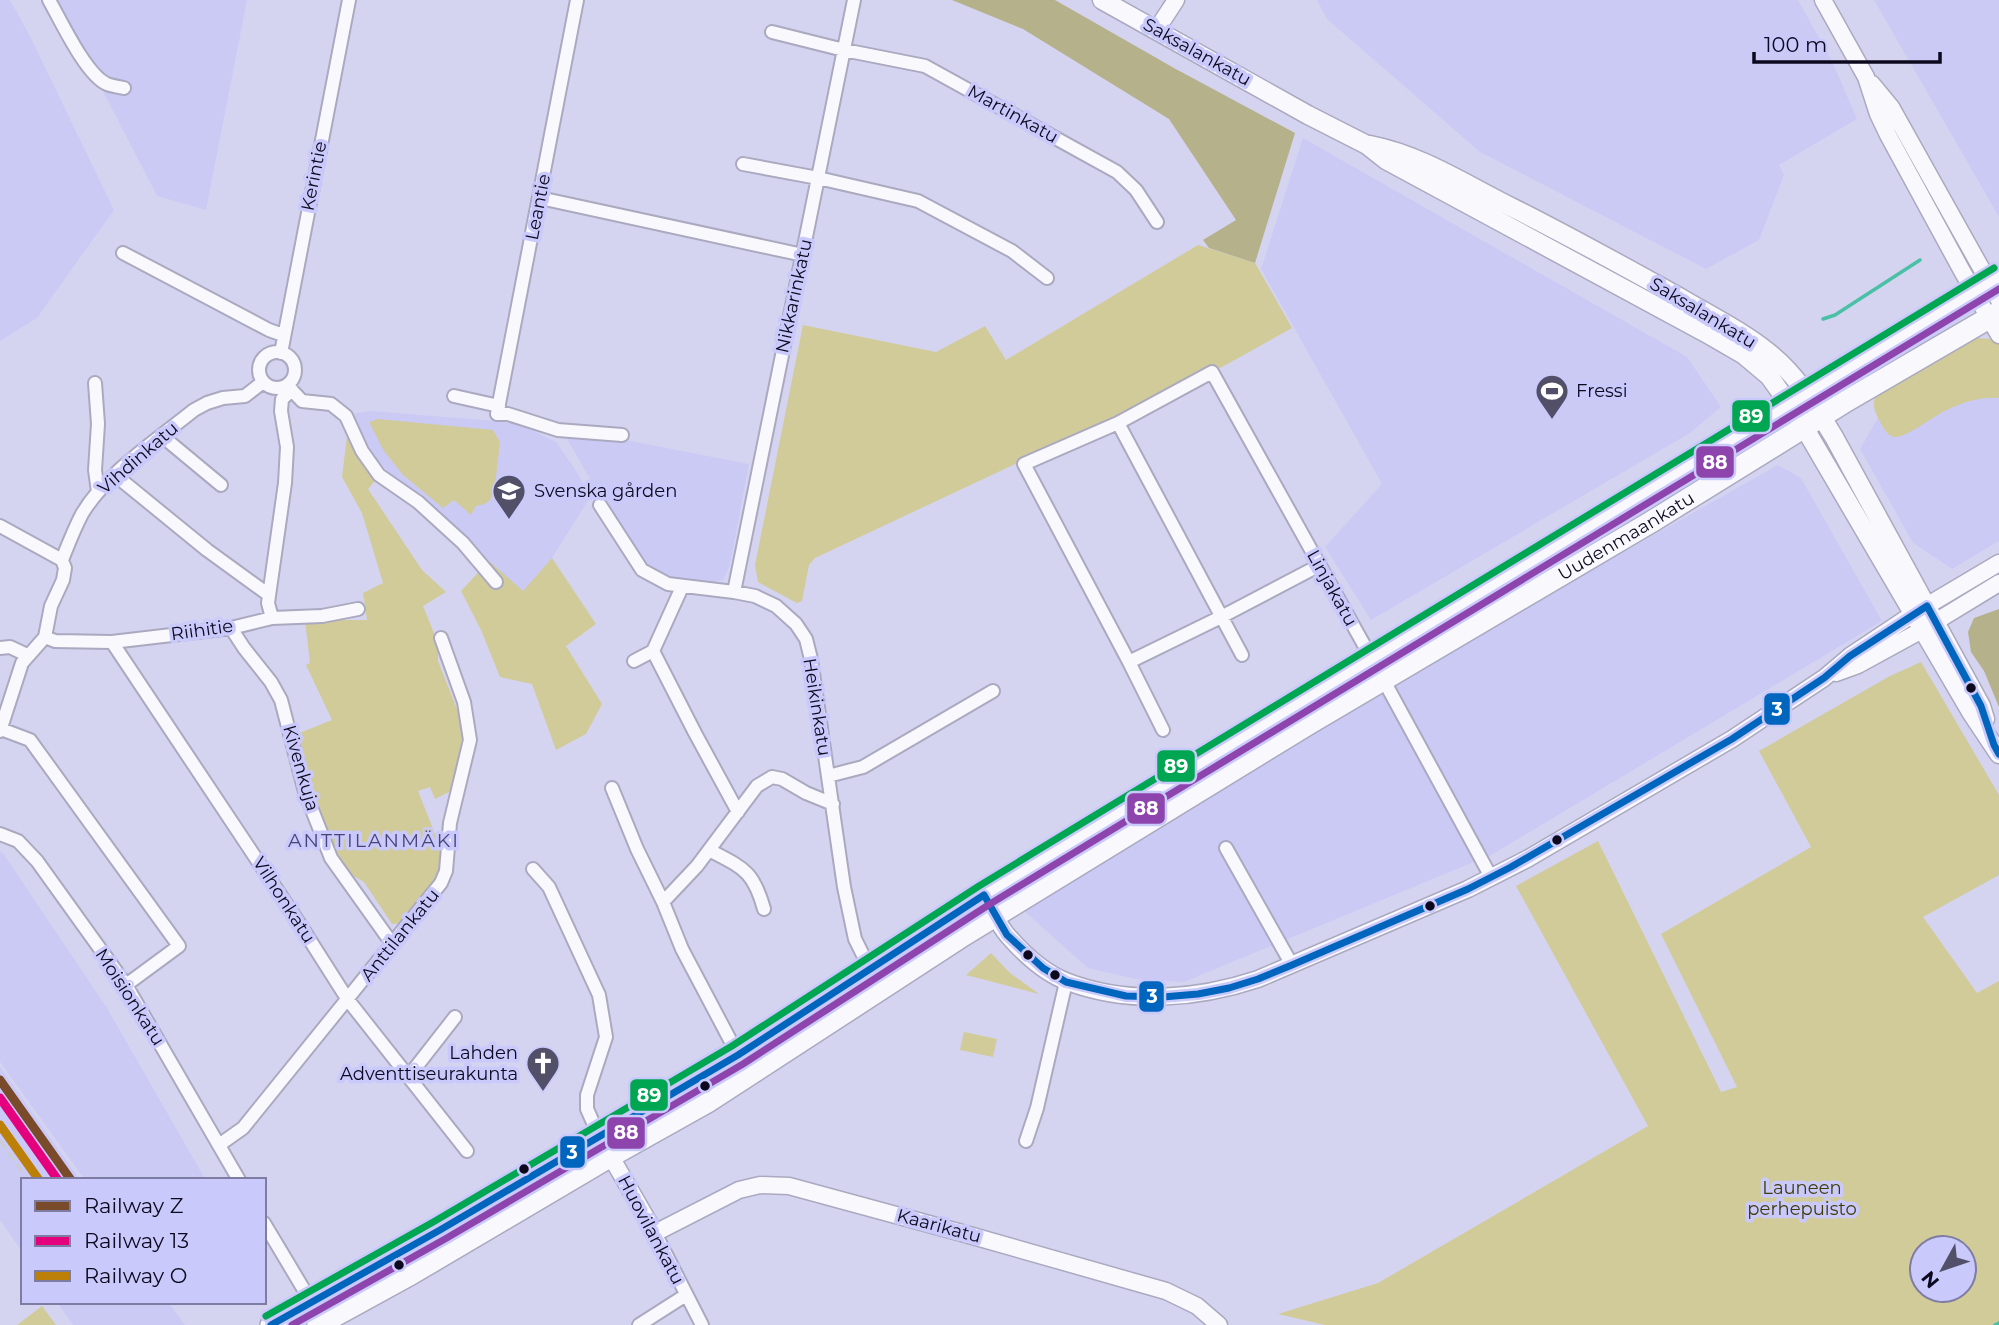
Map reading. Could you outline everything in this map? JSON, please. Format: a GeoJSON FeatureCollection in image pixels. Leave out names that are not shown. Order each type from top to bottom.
{"type":"FeatureCollection","features":[{"type":"Feature","properties":{"kind":"main road","name":"Saksalankatu"},"geometry":{"type":"LineString","coordinates":[[1102,0],[1367,145],[1393,149],[1545,223],[1694,306],[1768,352],[1783,365],[1799,400],[1924,618],[1981,706],[1996,749]]}},
{"type":"Feature","properties":{"kind":"main road","name":"Uudenmaankatu"},"geometry":{"type":"LineString","coordinates":[[271,1325],[440,1230],[738,1055],[984,895],[1799,400],[1993,303]]}},
{"type":"Feature","properties":{"kind":"main road","name":"Uudenmaankatu"},"geometry":{"type":"LineString","coordinates":[[322,1324],[709,1101],[995,916],[1383,679],[1651,522],[1813,422],[1993,303]]}},
{"type":"Feature","properties":{"kind":"street"},"geometry":{"type":"LineString","coordinates":[[49,0],[89,68],[108,85],[124,88]]}},
{"type":"Feature","properties":{"kind":"street","name":"Kerintie"},"geometry":{"type":"LineString","coordinates":[[281,353],[349,0]]}},
{"type":"Feature","properties":{"kind":"street","name":"Leantie"},"geometry":{"type":"LineString","coordinates":[[498,410],[577,0]]}},
{"type":"Feature","properties":{"kind":"street","name":"Nikkarinkatu"},"geometry":{"type":"LineString","coordinates":[[734,592],[854,0]]}},
{"type":"Feature","properties":{"kind":"street"},"geometry":{"type":"LineString","coordinates":[[1157,29],[1175,0]]}},
{"type":"Feature","properties":{"kind":"street"},"geometry":{"type":"LineString","coordinates":[[1823,0],[1866,77],[1891,107],[1993,303]]}},
{"type":"Feature","properties":{"kind":"street","name":"Martinkatu"},"geometry":{"type":"LineString","coordinates":[[772,32],[925,66],[1117,172],[1136,190],[1157,222]]}},
{"type":"Feature","properties":{"kind":"street"},"geometry":{"type":"LineString","coordinates":[[743,163],[918,201],[1012,251],[1047,278]]}},
{"type":"Feature","properties":{"kind":"street"},"geometry":{"type":"LineString","coordinates":[[540,198],[803,255]]}},
{"type":"Feature","properties":{"kind":"street"},"geometry":{"type":"LineString","coordinates":[[123,253],[283,335]]}},
{"type":"Feature","properties":{"kind":"street"},"geometry":{"type":"LineString","coordinates":[[272,618],[268,603],[285,482],[287,447],[281,411],[282,399],[289,388],[295,368],[290,358],[281,353],[269,354],[261,362],[259,372],[263,382],[271,387],[289,388],[302,401],[331,404],[345,416],[362,451],[379,475],[418,502],[454,534],[496,582]]}},
{"type":"Feature","properties":{"kind":"street","name":"Linjakatu"},"geometry":{"type":"LineString","coordinates":[[1118,423],[1212,372],[1491,877]]}},
{"type":"Feature","properties":{"kind":"street","name":"Vihdinkatu"},"geometry":{"type":"LineString","coordinates":[[45,637],[51,606],[63,580],[65,568],[62,559],[82,515],[98,492],[194,410],[223,398],[245,396],[263,382]]}},
{"type":"Feature","properties":{"kind":"street"},"geometry":{"type":"LineString","coordinates":[[95,383],[98,424],[95,470],[98,492]]}},
{"type":"Feature","properties":{"kind":"street"},"geometry":{"type":"LineString","coordinates":[[454,396],[558,430],[622,435]]}},
{"type":"Feature","properties":{"kind":"street"},"geometry":{"type":"LineString","coordinates":[[1163,730],[1024,464],[1118,423],[1242,655]]}},
{"type":"Feature","properties":{"kind":"street"},"geometry":{"type":"LineString","coordinates":[[162,436],[221,485]]}},
{"type":"Feature","properties":{"kind":"street"},"geometry":{"type":"LineString","coordinates":[[115,475],[207,550],[269,595]]}},
{"type":"Feature","properties":{"kind":"street","name":"Heikinkatu"},"geometry":{"type":"LineString","coordinates":[[600,505],[642,570],[668,584],[755,596],[776,606],[796,624],[806,639],[844,887],[855,939],[882,987]]}},
{"type":"Feature","properties":{"kind":"street"},"geometry":{"type":"LineString","coordinates":[[0,526],[62,559]]}},
{"type":"Feature","properties":{"kind":"street"},"geometry":{"type":"LineString","coordinates":[[1924,618],[1999,563]]}},
{"type":"Feature","properties":{"kind":"street"},"geometry":{"type":"LineString","coordinates":[[1129,662],[1320,565]]}},
{"type":"Feature","properties":{"kind":"street"},"geometry":{"type":"LineString","coordinates":[[984,895],[1007,935],[1043,968],[1066,982],[1126,996],[1163,997],[1198,994],[1239,985],[1468,889],[1527,859],[1732,739],[1824,678],[1850,656],[1999,583]]}},
{"type":"Feature","properties":{"kind":"street"},"geometry":{"type":"LineString","coordinates":[[634,661],[653,651],[682,587]]}},
{"type":"Feature","properties":{"kind":"street","name":"Riihitie"},"geometry":{"type":"LineString","coordinates":[[45,637],[55,641],[112,642],[231,628],[272,618],[322,616],[358,609]]}},
{"type":"Feature","properties":{"kind":"street","name":"Kivenkuja"},"geometry":{"type":"LineString","coordinates":[[231,628],[281,700],[305,792],[331,858],[393,945]]}},
{"type":"Feature","properties":{"kind":"street"},"geometry":{"type":"LineString","coordinates":[[45,637],[22,663],[0,730],[30,740],[179,946],[126,985]]}},
{"type":"Feature","properties":{"kind":"street","name":"Anttilankatu"},"geometry":{"type":"LineString","coordinates":[[219,1145],[243,1128],[441,883],[446,871],[450,823],[470,740],[464,702],[441,638]]}},
{"type":"Feature","properties":{"kind":"street","name":"Vilhonkatu"},"geometry":{"type":"LineString","coordinates":[[112,642],[348,1000],[467,1151]]}},
{"type":"Feature","properties":{"kind":"street"},"geometry":{"type":"LineString","coordinates":[[0,648],[10,647],[27,655]]}},
{"type":"Feature","properties":{"kind":"street"},"geometry":{"type":"LineString","coordinates":[[653,651],[738,812]]}},
{"type":"Feature","properties":{"kind":"street"},"geometry":{"type":"LineString","coordinates":[[828,776],[863,767],[993,691]]}},
{"type":"Feature","properties":{"kind":"street"},"geometry":{"type":"LineString","coordinates":[[663,902],[709,850],[757,786],[772,777],[782,779],[833,804]]}},
{"type":"Feature","properties":{"kind":"street"},"geometry":{"type":"LineString","coordinates":[[612,788],[682,948],[738,1055]]}},
{"type":"Feature","properties":{"kind":"street","name":"Moisionkatu"},"geometry":{"type":"LineString","coordinates":[[0,834],[18,841],[37,861],[126,985],[238,1178]]}},
{"type":"Feature","properties":{"kind":"street"},"geometry":{"type":"LineString","coordinates":[[1226,848],[1292,965]]}},
{"type":"Feature","properties":{"kind":"street"},"geometry":{"type":"LineString","coordinates":[[709,850],[745,870],[758,888],[764,909]]}},
{"type":"Feature","properties":{"kind":"street"},"geometry":{"type":"LineString","coordinates":[[533,869],[549,887],[599,995],[606,1037],[587,1095],[587,1109],[599,1136]]}},
{"type":"Feature","properties":{"kind":"street"},"geometry":{"type":"LineString","coordinates":[[1026,1141],[1037,1108],[1066,982]]}},
{"type":"Feature","properties":{"kind":"street"},"geometry":{"type":"LineString","coordinates":[[409,1076],[455,1017]]}},
{"type":"Feature","properties":{"kind":"street","name":"Huovilankatu"},"geometry":{"type":"LineString","coordinates":[[599,1136],[655,1233],[702,1325]]}},
{"type":"Feature","properties":{"kind":"street","name":"Kaarikatu"},"geometry":{"type":"LineString","coordinates":[[655,1233],[739,1190],[760,1185],[789,1186],[1166,1291],[1197,1306],[1219,1325]]}},
{"type":"Feature","properties":{"kind":"street"},"geometry":{"type":"LineString","coordinates":[[266,1226],[322,1324]]}},
{"type":"Feature","properties":{"kind":"street"},"geometry":{"type":"LineString","coordinates":[[639,1325],[686,1295]]}},
{"type":"Feature","properties":{"kind":"shaded area"},"geometry":{"type":"Polygon","coordinates":[[[0,0],[10,0],[29,34],[114,210],[37,318],[0,341],[0,0]]]}},
{"type":"Feature","properties":{"kind":"shaded area"},"geometry":{"type":"Polygon","coordinates":[[[56,0],[247,0],[206,210],[157,196],[56,0]]]}},
{"type":"Feature","properties":{"kind":"shaded area"},"geometry":{"type":"Polygon","coordinates":[[[952,0],[1055,0],[1295,133],[1255,263],[1209,248],[1203,240],[1236,220],[1169,119],[1023,29],[952,0]]]}},
{"type":"Feature","properties":{"kind":"shaded area"},"geometry":{"type":"Polygon","coordinates":[[[1317,0],[1798,0],[1832,61],[1857,119],[1779,165],[1784,175],[1759,240],[1706,269],[1480,152],[1327,19],[1317,0]]]}},
{"type":"Feature","properties":{"kind":"shaded area"},"geometry":{"type":"Polygon","coordinates":[[[1874,0],[1999,0],[1999,217],[1874,0]]]}},
{"type":"Feature","properties":{"kind":"shaded area"},"geometry":{"type":"Polygon","coordinates":[[[1303,138],[1687,357],[1721,407],[1690,433],[1371,620],[1325,547],[1382,484],[1261,269],[1303,138]]]}},
{"type":"Feature","properties":{"kind":"shaded area"},"geometry":{"type":"Polygon","coordinates":[[[1999,386],[1999,541],[1952,569],[1913,543],[1860,449],[1884,407],[1999,386]]]}},
{"type":"Feature","properties":{"kind":"shaded area","name":"Svenska gården"},"geometry":{"type":"Polygon","coordinates":[[[371,411],[522,425],[556,442],[591,496],[552,558],[523,592],[409,494],[363,445],[353,416],[371,411]]]}},
{"type":"Feature","properties":{"kind":"shaded area"},"geometry":{"type":"Polygon","coordinates":[[[605,436],[749,464],[730,565],[723,580],[705,584],[673,580],[647,564],[637,553],[567,439],[605,436]]]}},
{"type":"Feature","properties":{"kind":"shaded area"},"geometry":{"type":"Polygon","coordinates":[[[1778,465],[1801,478],[1882,621],[1493,854],[1184,982],[1136,979],[1088,968],[1024,911],[1348,707],[1778,465]]]}},
{"type":"Feature","properties":{"kind":"shaded area"},"geometry":{"type":"Polygon","coordinates":[[[1999,609],[1999,707],[1984,671],[1971,652],[1968,632],[1974,618],[1999,609]]]}},
{"type":"Feature","properties":{"kind":"shaded area"},"geometry":{"type":"Polygon","coordinates":[[[0,852],[107,1008],[204,1177],[84,1178],[0,1062],[0,852]]]}},
{"type":"Feature","properties":{"kind":"shaded area"},"geometry":{"type":"Polygon","coordinates":[[[0,1067],[79,1178],[21,1178],[21,1250],[0,1220],[0,1067]]]}},
{"type":"Feature","properties":{"kind":"shaded area"},"geometry":{"type":"Polygon","coordinates":[[[58,1304],[169,1304],[185,1325],[73,1325],[58,1304]]]}},
{"type":"Feature","properties":{"kind":"green space"},"geometry":{"type":"Polygon","coordinates":[[[1198,245],[1255,263],[1292,328],[1224,366],[815,558],[809,565],[802,601],[797,603],[758,582],[755,565],[803,325],[936,352],[985,326],[1006,360],[1198,245]]]}},
{"type":"Feature","properties":{"kind":"green space"},"geometry":{"type":"Polygon","coordinates":[[[1977,338],[1991,339],[1999,343],[1999,398],[1966,402],[1899,437],[1889,434],[1875,411],[1876,396],[1958,345],[1977,338]]]}},
{"type":"Feature","properties":{"kind":"green space"},"geometry":{"type":"Polygon","coordinates":[[[378,419],[493,430],[500,442],[494,494],[487,503],[476,506],[471,515],[454,500],[443,508],[403,475],[384,451],[369,422],[378,419]]]}},
{"type":"Feature","properties":{"kind":"green space"},"geometry":{"type":"Polygon","coordinates":[[[347,436],[360,457],[379,476],[368,489],[422,570],[446,592],[423,606],[438,643],[438,661],[463,730],[456,778],[451,791],[435,799],[430,787],[418,791],[443,854],[438,880],[402,923],[392,924],[364,882],[348,873],[326,837],[306,780],[297,734],[332,720],[306,665],[310,663],[305,620],[367,620],[363,593],[383,583],[362,513],[342,477],[347,436]]]}},
{"type":"Feature","properties":{"kind":"green space"},"geometry":{"type":"Polygon","coordinates":[[[552,558],[596,624],[566,646],[602,704],[586,734],[556,750],[532,684],[500,677],[481,630],[461,591],[489,561],[523,591],[552,558]]]}},
{"type":"Feature","properties":{"kind":"green space","name":"Launeen perhepuisto"},"geometry":{"type":"Polygon","coordinates":[[[1921,662],[1999,795],[1999,875],[1923,917],[1977,993],[1999,981],[1999,1325],[1325,1325],[1278,1314],[1378,1283],[1648,1126],[1516,886],[1598,841],[1721,1092],[1737,1087],[1661,934],[1811,847],[1759,751],[1890,676],[1921,662]]]}},
{"type":"Feature","properties":{"kind":"green space"},"geometry":{"type":"Polygon","coordinates":[[[991,953],[1010,973],[1039,994],[966,975],[991,953]]]}},
{"type":"Feature","properties":{"kind":"green space"},"geometry":{"type":"Polygon","coordinates":[[[964,1032],[997,1039],[993,1057],[960,1050],[964,1032]]]}},
{"type":"Feature","properties":{"kind":"green space"},"geometry":{"type":"Polygon","coordinates":[[[42,1306],[56,1325],[17,1325],[42,1306]]]}},
{"type":"Feature","properties":{"kind":"waterway"},"geometry":{"type":"LineString","coordinates":[[1823,319],[1835,315],[1920,260]]}},
{"type":"Feature","properties":{"kind":"waterway"},"geometry":{"type":"LineString","coordinates":[[1995,1325],[1999,1323]]}},
{"type":"Feature","properties":{"kind":"railway"},"geometry":{"type":"LineString","coordinates":[[0,1140],[27,1178]]}},
{"type":"Feature","properties":{"kind":"rail line","name":"Z"},"geometry":{"type":"LineString","coordinates":[[0,1080],[70,1178]]}},
{"type":"Feature","properties":{"kind":"rail line","name":"13"},"geometry":{"type":"LineString","coordinates":[[0,1098],[57,1178]]}},
{"type":"Feature","properties":{"kind":"rail line","name":"O"},"geometry":{"type":"LineString","coordinates":[[0,1125],[38,1178]]}},
{"type":"Feature","properties":{"kind":"transit line","name":"89"},"geometry":{"type":"LineString","coordinates":[[266,1316],[435,1221],[732,1046],[979,886],[1994,268]]}},
{"type":"Feature","properties":{"kind":"transit line","name":"88"},"geometry":{"type":"LineString","coordinates":[[292,1325],[445,1239],[743,1064],[990,904],[1999,289]]}},
{"type":"Feature","properties":{"kind":"transit line","name":"3"},"geometry":{"type":"LineString","coordinates":[[271,1325],[440,1230],[738,1055],[984,895],[1007,935],[1043,968],[1066,982],[1126,996],[1163,997],[1229,988],[1292,965],[1468,889],[1511,867],[1732,739],[1927,606],[1981,706],[1999,754]]}},
{"type":"Feature","properties":{"kind":"place","name":"Fressi"},"geometry":{"type":"Point","coordinates":[1552,421]}},
{"type":"Feature","properties":{"kind":"place","name":"Svenska gården"},"geometry":{"type":"Point","coordinates":[509,521]}},
{"type":"Feature","properties":{"kind":"place","name":"Lahden Adventtiseurakunta"},"geometry":{"type":"Point","coordinates":[543,1093]}},
{"type":"Feature","properties":{"kind":"district","name":"ANTTILANMÄKI"},"geometry":{"type":"Point","coordinates":[374,840]}}]}
